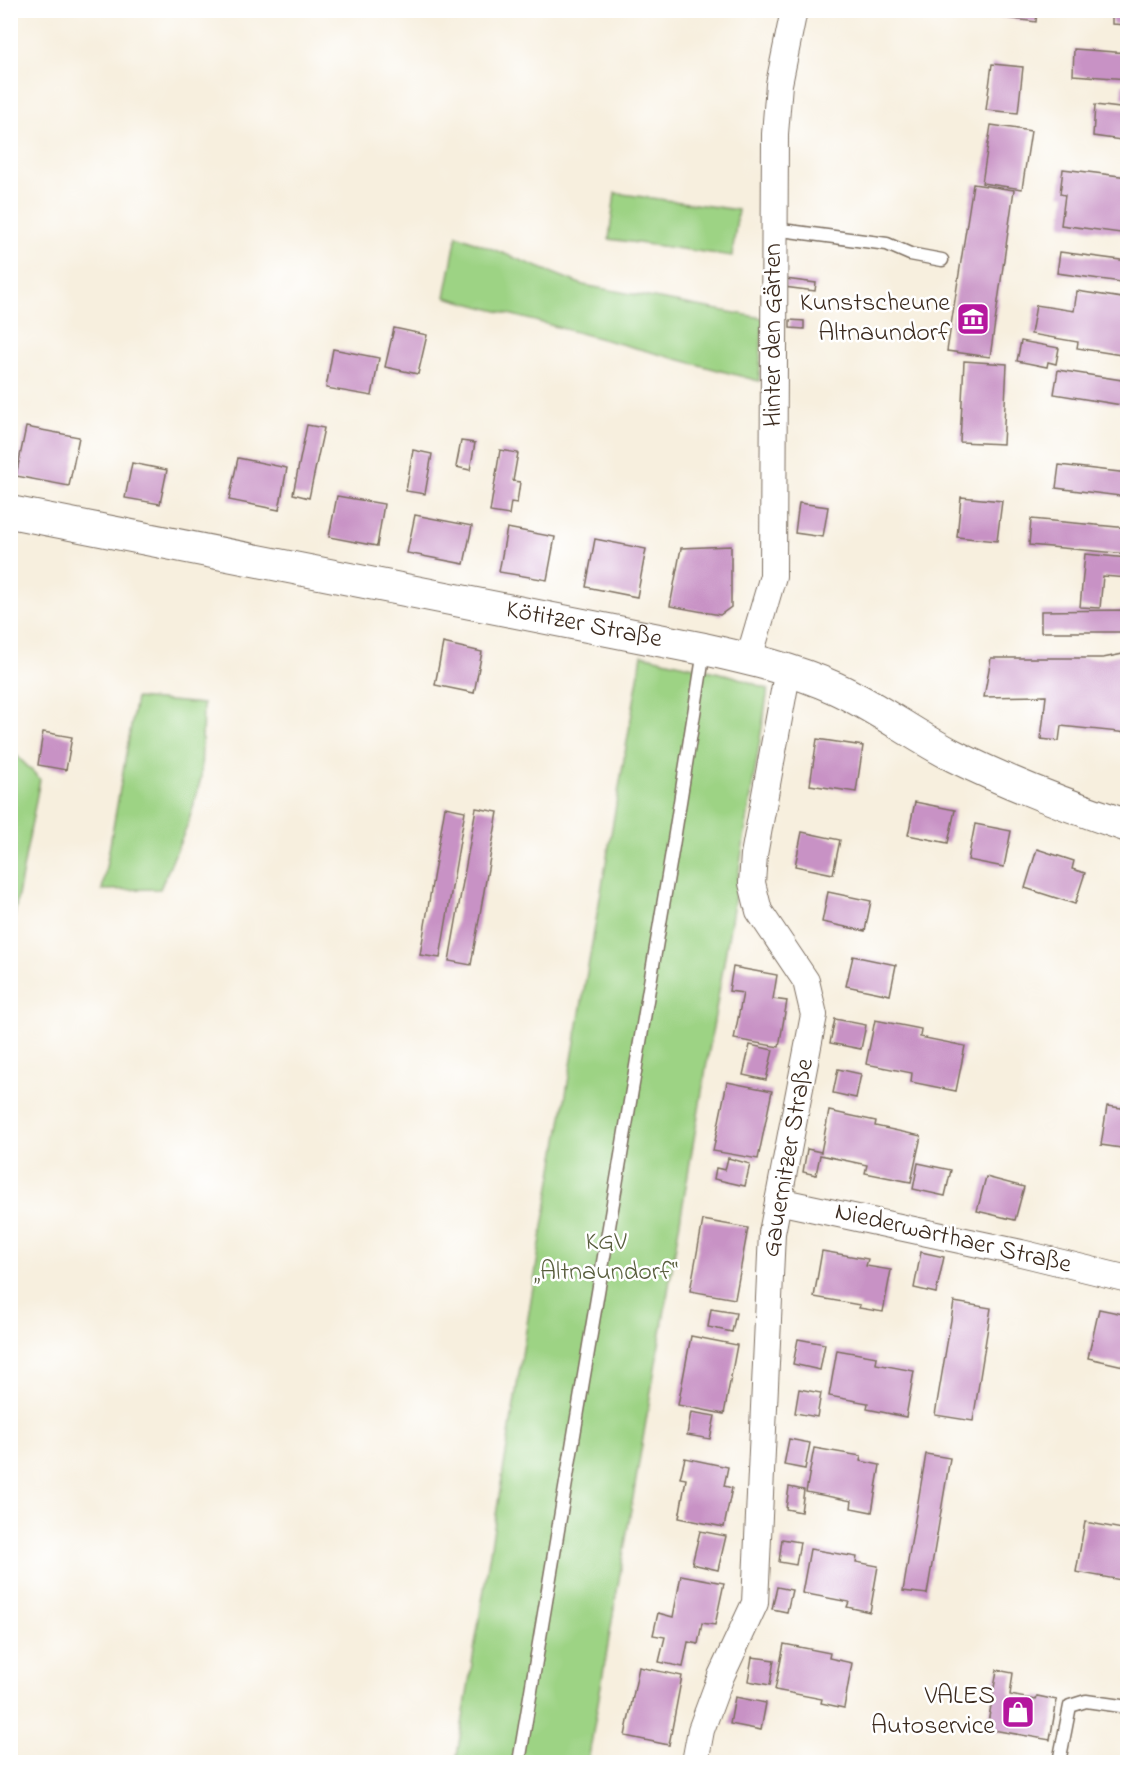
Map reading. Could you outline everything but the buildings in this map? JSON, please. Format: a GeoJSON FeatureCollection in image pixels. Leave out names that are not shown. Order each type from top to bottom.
{"type":"FeatureCollection","features":[{"type":"Feature","properties":{"kind":"street","name":"Hinter den Gärten"},"geometry":{"type":"LineString","coordinates":[[748,658],[773,576],[774,134],[778,94],[794,10]]}},
{"type":"Feature","properties":{"kind":"street","name":"Kötitzer Straße"},"geometry":{"type":"LineString","coordinates":[[10,512],[704,649],[788,669],[846,693],[936,746],[977,766],[1078,809],[1128,826]]}},
{"type":"Feature","properties":{"kind":"street","name":"Gauernitzer Straße"},"geometry":{"type":"LineString","coordinates":[[694,1762],[701,1730],[721,1676],[755,1603],[772,1233],[814,1015],[806,981],[759,911],[752,883],[754,855],[788,669]]}},
{"type":"Feature","properties":{"kind":"street","name":"Niederwarthaer Straße"},"geometry":{"type":"LineString","coordinates":[[778,1201],[1021,1253],[1128,1279]]}},
{"type":"Feature","properties":{"kind":"lane"},"geometry":{"type":"LineString","coordinates":[[774,229],[887,244],[910,254],[942,260]]}},
{"type":"Feature","properties":{"kind":"lane"},"geometry":{"type":"LineString","coordinates":[[519,1762],[704,649]]}},
{"type":"Feature","properties":{"kind":"lane"},"geometry":{"type":"LineString","coordinates":[[1059,1762],[1070,1706],[1086,1701],[1128,1707]]}},
{"type":"Feature","properties":{"kind":"green space"},"geometry":{"type":"Polygon","coordinates":[[[615,193],[738,210],[732,256],[609,239],[615,193]]]}},
{"type":"Feature","properties":{"kind":"green space"},"geometry":{"type":"Polygon","coordinates":[[[457,235],[583,285],[763,318],[759,381],[445,297],[457,235]]]}},
{"type":"Feature","properties":{"kind":"green space","name":"KGV „Altnaundorf“"},"geometry":{"type":"Polygon","coordinates":[[[642,655],[733,676],[768,689],[730,927],[588,1762],[456,1762],[540,1244],[642,655]]]}},
{"type":"Feature","properties":{"kind":"green space"},"geometry":{"type":"Polygon","coordinates":[[[136,698],[203,704],[201,778],[188,824],[160,889],[102,890],[136,698]]]}},
{"type":"Feature","properties":{"kind":"green space"},"geometry":{"type":"Polygon","coordinates":[[[11,750],[40,779],[11,933],[11,750]]]}},
{"type":"Feature","properties":{"kind":"place","name":"Kunstscheune Altnaundorf"},"geometry":{"type":"Point","coordinates":[973,319]}},
{"type":"Feature","properties":{"kind":"place","name":"VALES Autoservice"},"geometry":{"type":"Point","coordinates":[1018,1712]}}]}
